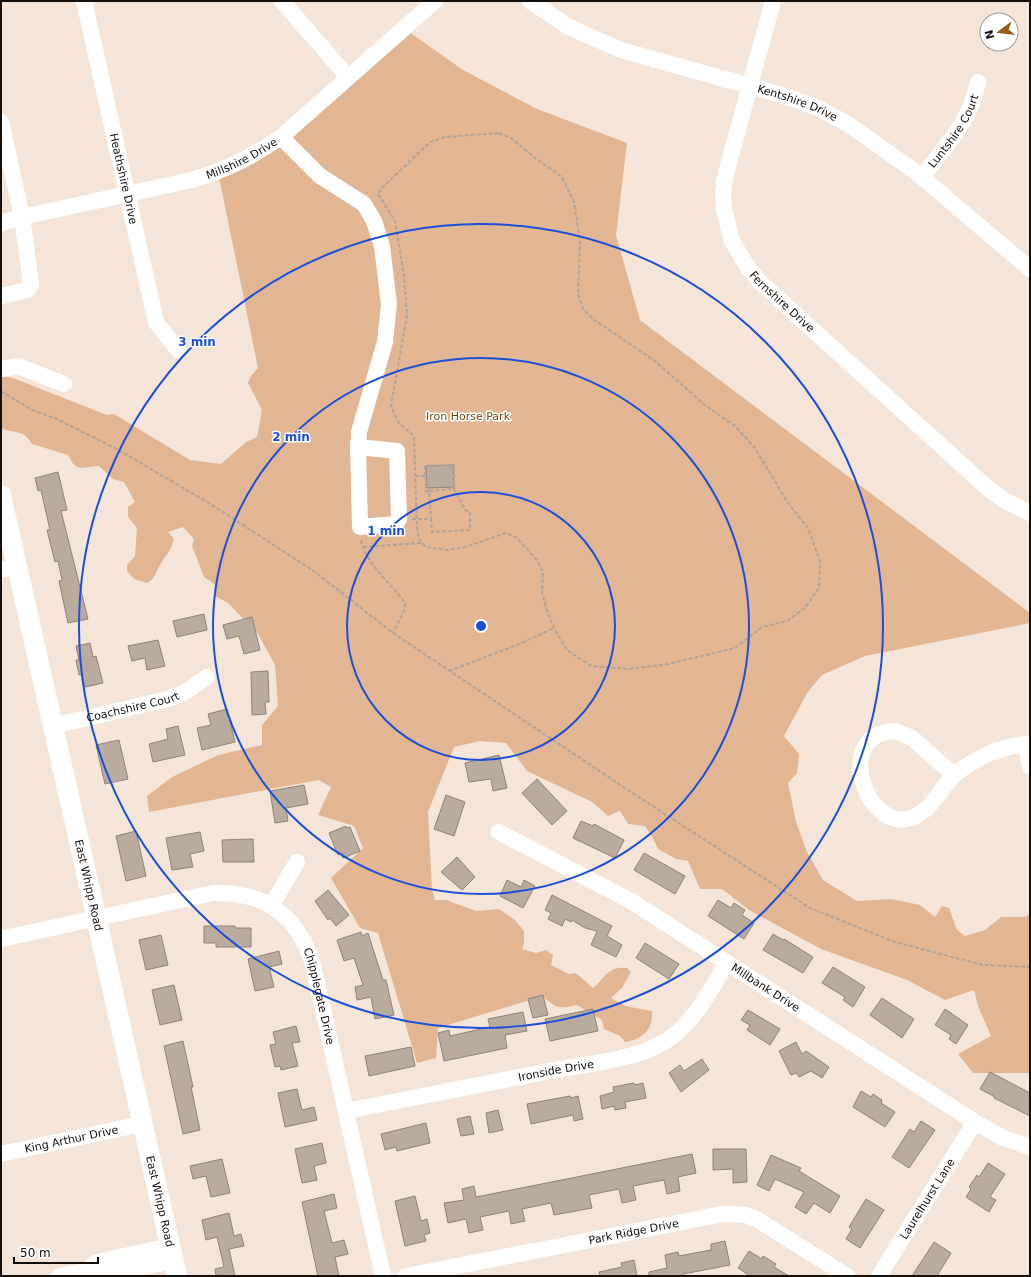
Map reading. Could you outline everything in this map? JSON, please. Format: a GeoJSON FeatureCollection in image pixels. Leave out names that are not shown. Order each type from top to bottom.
{"type":"FeatureCollection","features":[{"type":"Feature","properties":{"kind":"main road","name":"East Whipp Road"},"geometry":{"type":"LineString","coordinates":[[1,495],[9,568],[53,726],[173,1261]]}},
{"type":"Feature","properties":{"kind":"street","name":"Heathshire Drive"},"geometry":{"type":"LineString","coordinates":[[84,1],[156,322],[178,350]]}},
{"type":"Feature","properties":{"kind":"street"},"geometry":{"type":"LineString","coordinates":[[282,1],[348,77]]}},
{"type":"Feature","properties":{"kind":"street","name":"Millshire Drive"},"geometry":{"type":"LineString","coordinates":[[1,223],[218,172],[253,156],[281,137],[435,1]]}},
{"type":"Feature","properties":{"kind":"street","name":"Kentshire Drive"},"geometry":{"type":"LineString","coordinates":[[530,1],[569,27],[614,47],[750,87],[786,96],[818,108],[848,124],[922,177],[1030,269]]}},
{"type":"Feature","properties":{"kind":"street","name":"Fernshire Drive"},"geometry":{"type":"LineString","coordinates":[[773,1],[725,177],[723,193],[727,225],[739,255],[761,283],[991,491],[1006,501],[1030,513]]}},
{"type":"Feature","properties":{"kind":"street","name":"Luntshire Court"},"geometry":{"type":"LineString","coordinates":[[922,177],[965,120],[974,100],[978,82]]}},
{"type":"Feature","properties":{"kind":"street"},"geometry":{"type":"LineString","coordinates":[[1,296],[27,290],[31,284],[22,217],[2,129]]}},
{"type":"Feature","properties":{"kind":"street"},"geometry":{"type":"LineString","coordinates":[[281,137],[320,176],[364,204],[374,221],[382,246],[389,304],[385,342],[360,432],[358,448],[360,527],[395,524],[399,520],[396,451],[358,448]]}},
{"type":"Feature","properties":{"kind":"street"},"geometry":{"type":"LineString","coordinates":[[1,369],[18,366],[64,384]]}},
{"type":"Feature","properties":{"kind":"street","name":"Coachshire Court"},"geometry":{"type":"LineString","coordinates":[[53,726],[172,698],[187,691],[207,677]]}},
{"type":"Feature","properties":{"kind":"street"},"geometry":{"type":"LineString","coordinates":[[954,775],[912,738],[895,731],[885,731],[874,736],[862,750],[860,762],[863,780],[874,806],[888,816],[899,819],[915,816],[929,805],[954,775],[966,765],[998,749],[1028,744],[1030,767]]}},
{"type":"Feature","properties":{"kind":"street","name":"Millbank Drive"},"geometry":{"type":"LineString","coordinates":[[499,832],[631,901],[975,1122],[1003,1138],[1030,1147]]}},
{"type":"Feature","properties":{"kind":"street"},"geometry":{"type":"LineString","coordinates":[[271,906],[297,862]]}},
{"type":"Feature","properties":{"kind":"street","name":"Chipplegate Drive"},"geometry":{"type":"LineString","coordinates":[[1,939],[213,894],[228,893],[246,896],[271,906],[292,922],[303,938],[309,951],[383,1276]]}},
{"type":"Feature","properties":{"kind":"street","name":"Ironside Drive"},"geometry":{"type":"LineString","coordinates":[[346,1111],[640,1053],[653,1048],[666,1041],[683,1028],[696,1012],[727,963]]}},
{"type":"Feature","properties":{"kind":"street","name":"Laurelhurst Lane"},"geometry":{"type":"LineString","coordinates":[[878,1276],[975,1122]]}},
{"type":"Feature","properties":{"kind":"street","name":"King Arthur Drive"},"geometry":{"type":"LineString","coordinates":[[1,1154],[142,1124]]}},
{"type":"Feature","properties":{"kind":"street","name":"Park Ridge Drive"},"geometry":{"type":"LineString","coordinates":[[406,1276],[734,1213],[746,1215],[767,1225],[847,1276]]}},
{"type":"Feature","properties":{"kind":"street"},"geometry":{"type":"LineString","coordinates":[[84,1273],[97,1262],[173,1261]]}},
{"type":"Feature","properties":{"kind":"street"},"geometry":{"type":"LineString","coordinates":[[59,1276],[84,1273],[99,1275],[115,1274],[173,1261]]}},
{"type":"Feature","properties":{"kind":"path"},"geometry":{"type":"LineString","coordinates":[[499,133],[511,138],[535,158],[562,177],[574,202],[580,240],[578,294],[583,309],[593,319],[655,361],[706,406],[735,426],[755,448],[788,503],[808,528],[820,561],[819,588],[805,608],[788,620],[762,627],[735,648],[668,664],[630,669],[591,666],[566,650],[554,628],[542,593],[543,572],[537,560],[517,538],[506,533],[465,547],[448,550],[426,547],[419,539],[417,527],[414,436],[398,422],[391,406],[407,314],[404,276],[395,221],[378,194],[382,188],[430,142],[445,137],[499,133]]}},
{"type":"Feature","properties":{"kind":"path"},"geometry":{"type":"LineString","coordinates":[[1,391],[32,410],[57,419],[115,448],[209,503],[315,572],[393,633],[449,671],[634,794],[810,908],[902,944],[983,965],[1030,967]]}},
{"type":"Feature","properties":{"kind":"path"},"geometry":{"type":"LineString","coordinates":[[429,490],[432,532],[470,530],[470,512],[465,510],[454,489],[454,465],[425,466],[426,491],[429,490],[454,489]]}},
{"type":"Feature","properties":{"kind":"path"},"geometry":{"type":"LineString","coordinates":[[399,520],[431,519]]}},
{"type":"Feature","properties":{"kind":"path"},"geometry":{"type":"LineString","coordinates":[[360,527],[359,533],[363,547],[379,575],[405,603],[405,609],[393,633]]}},
{"type":"Feature","properties":{"kind":"path"},"geometry":{"type":"LineString","coordinates":[[363,547],[422,543]]}},
{"type":"Feature","properties":{"kind":"path"},"geometry":{"type":"LineString","coordinates":[[449,671],[517,645],[554,628]]}},
{"type":"Feature","properties":{"kind":"green space","name":"Iron Horse Park"},"geometry":{"type":"Polygon","coordinates":[[[405,29],[463,70],[537,109],[627,143],[616,235],[640,320],[1030,613],[1030,623],[865,656],[822,675],[807,693],[784,736],[799,754],[797,773],[788,783],[796,822],[807,852],[823,880],[857,901],[891,899],[920,905],[935,917],[942,906],[949,908],[957,930],[965,936],[985,930],[1001,917],[1025,917],[1030,914],[1030,1073],[973,1073],[958,1054],[991,1036],[978,1006],[974,990],[945,1000],[907,980],[821,949],[749,910],[722,889],[700,889],[688,861],[676,859],[658,849],[645,826],[628,824],[620,811],[608,816],[592,802],[527,771],[506,743],[480,741],[454,747],[428,812],[432,890],[435,900],[446,900],[476,911],[499,909],[515,920],[524,931],[524,943],[522,949],[536,953],[546,950],[553,955],[551,965],[569,974],[576,973],[593,988],[611,971],[627,968],[631,972],[622,988],[611,998],[625,1006],[652,1011],[652,1018],[649,1028],[637,1039],[625,1042],[620,1036],[604,1029],[602,1020],[577,1005],[558,1007],[543,996],[438,1028],[436,1058],[417,1063],[378,933],[360,928],[331,878],[363,848],[354,826],[318,815],[331,787],[319,780],[149,812],[147,796],[172,777],[218,755],[262,745],[262,725],[278,706],[275,665],[258,634],[228,603],[215,596],[216,585],[204,577],[192,546],[194,539],[183,527],[168,532],[174,539],[152,579],[147,583],[134,579],[127,571],[127,565],[135,556],[137,528],[128,517],[128,507],[135,502],[124,482],[113,479],[99,466],[84,468],[77,467],[68,455],[32,444],[23,434],[3,429],[1,426],[1,376],[13,378],[107,415],[114,414],[190,460],[221,464],[246,442],[257,437],[262,410],[248,383],[251,376],[258,368],[218,172],[234,166],[405,29]]]}},
{"type":"Feature","properties":{"kind":"building"},"geometry":{"type":"Polygon","coordinates":[[[453,465],[454,487],[427,488],[426,466],[453,465]]]}},
{"type":"Feature","properties":{"kind":"building"},"geometry":{"type":"Polygon","coordinates":[[[58,472],[67,510],[61,511],[88,619],[68,623],[59,581],[62,580],[58,561],[55,562],[47,530],[50,530],[41,490],[38,491],[35,478],[58,472]]]}},
{"type":"Feature","properties":{"kind":"building"},"geometry":{"type":"Polygon","coordinates":[[[204,614],[207,630],[177,637],[173,621],[204,614]]]}},
{"type":"Feature","properties":{"kind":"building"},"geometry":{"type":"Polygon","coordinates":[[[252,617],[260,650],[244,654],[239,636],[227,639],[223,625],[252,617]]]}},
{"type":"Feature","properties":{"kind":"building"},"geometry":{"type":"Polygon","coordinates":[[[158,640],[165,666],[147,670],[145,658],[132,661],[128,646],[158,640]]]}},
{"type":"Feature","properties":{"kind":"building"},"geometry":{"type":"Polygon","coordinates":[[[90,643],[93,657],[96,656],[103,683],[85,687],[82,675],[79,675],[76,660],[79,660],[76,646],[90,643]]]}},
{"type":"Feature","properties":{"kind":"building"},"geometry":{"type":"Polygon","coordinates":[[[268,671],[269,702],[265,702],[266,714],[252,715],[251,672],[268,671]]]}},
{"type":"Feature","properties":{"kind":"building"},"geometry":{"type":"Polygon","coordinates":[[[227,709],[235,742],[202,750],[197,728],[211,725],[208,714],[227,709]]]}},
{"type":"Feature","properties":{"kind":"building"},"geometry":{"type":"Polygon","coordinates":[[[178,726],[185,755],[153,762],[149,744],[168,739],[166,729],[178,726]]]}},
{"type":"Feature","properties":{"kind":"building"},"geometry":{"type":"Polygon","coordinates":[[[119,740],[128,779],[105,784],[96,745],[119,740]]]}},
{"type":"Feature","properties":{"kind":"building"},"geometry":{"type":"Polygon","coordinates":[[[499,755],[507,788],[493,791],[491,779],[469,782],[465,763],[499,755]]]}},
{"type":"Feature","properties":{"kind":"building"},"geometry":{"type":"Polygon","coordinates":[[[537,779],[567,811],[552,825],[522,793],[537,779]]]}},
{"type":"Feature","properties":{"kind":"building"},"geometry":{"type":"Polygon","coordinates":[[[304,785],[308,804],[286,808],[288,821],[275,823],[270,791],[304,785]]]}},
{"type":"Feature","properties":{"kind":"building"},"geometry":{"type":"Polygon","coordinates":[[[446,795],[465,802],[454,836],[434,829],[446,795]]]}},
{"type":"Feature","properties":{"kind":"building"},"geometry":{"type":"Polygon","coordinates":[[[581,821],[593,826],[594,824],[624,840],[615,858],[573,838],[581,821]]]}},
{"type":"Feature","properties":{"kind":"building"},"geometry":{"type":"Polygon","coordinates":[[[346,826],[347,828],[350,827],[360,851],[343,858],[341,854],[338,855],[329,833],[346,826]]]}},
{"type":"Feature","properties":{"kind":"building"},"geometry":{"type":"Polygon","coordinates":[[[136,831],[146,876],[126,881],[116,836],[136,831]]]}},
{"type":"Feature","properties":{"kind":"building"},"geometry":{"type":"Polygon","coordinates":[[[200,832],[204,851],[190,854],[193,867],[172,870],[166,838],[200,832]]]}},
{"type":"Feature","properties":{"kind":"building"},"geometry":{"type":"Polygon","coordinates":[[[253,839],[254,862],[223,862],[222,840],[253,839]]]}},
{"type":"Feature","properties":{"kind":"building"},"geometry":{"type":"Polygon","coordinates":[[[644,853],[685,876],[675,894],[634,870],[644,853]]]}},
{"type":"Feature","properties":{"kind":"building"},"geometry":{"type":"Polygon","coordinates":[[[457,857],[475,877],[462,890],[441,872],[457,857]]]}},
{"type":"Feature","properties":{"kind":"building"},"geometry":{"type":"Polygon","coordinates":[[[507,880],[521,887],[524,880],[535,886],[523,908],[500,896],[507,880]]]}},
{"type":"Feature","properties":{"kind":"building"},"geometry":{"type":"Polygon","coordinates":[[[328,890],[349,915],[336,926],[330,918],[328,920],[315,901],[328,890]]]}},
{"type":"Feature","properties":{"kind":"building"},"geometry":{"type":"Polygon","coordinates":[[[552,895],[612,926],[607,936],[622,945],[616,957],[591,945],[597,931],[585,928],[572,920],[571,922],[565,919],[562,926],[548,919],[551,913],[545,910],[552,895]]]}},
{"type":"Feature","properties":{"kind":"building"},"geometry":{"type":"Polygon","coordinates":[[[718,900],[731,908],[734,903],[745,910],[742,915],[754,923],[744,939],[708,916],[718,900]]]}},
{"type":"Feature","properties":{"kind":"building"},"geometry":{"type":"Polygon","coordinates":[[[204,926],[235,926],[235,928],[251,928],[251,947],[216,947],[216,943],[204,943],[204,926]]]}},
{"type":"Feature","properties":{"kind":"building"},"geometry":{"type":"Polygon","coordinates":[[[361,932],[362,936],[368,933],[383,980],[386,980],[394,1015],[375,1019],[371,997],[357,1000],[355,987],[363,985],[354,958],[344,961],[337,940],[361,932]]]}},
{"type":"Feature","properties":{"kind":"building"},"geometry":{"type":"Polygon","coordinates":[[[773,934],[813,957],[803,973],[763,950],[773,934]]]}},
{"type":"Feature","properties":{"kind":"building"},"geometry":{"type":"Polygon","coordinates":[[[161,935],[168,965],[146,970],[139,940],[161,935]]]}},
{"type":"Feature","properties":{"kind":"building"},"geometry":{"type":"Polygon","coordinates":[[[645,943],[679,964],[669,979],[636,958],[645,943]]]}},
{"type":"Feature","properties":{"kind":"building"},"geometry":{"type":"Polygon","coordinates":[[[279,951],[282,964],[269,967],[274,987],[255,991],[248,959],[279,951]]]}},
{"type":"Feature","properties":{"kind":"building"},"geometry":{"type":"Polygon","coordinates":[[[833,967],[865,987],[853,1007],[843,1000],[845,997],[822,983],[833,967]]]}},
{"type":"Feature","properties":{"kind":"building"},"geometry":{"type":"Polygon","coordinates":[[[174,985],[182,1020],[160,1025],[152,990],[174,985]]]}},
{"type":"Feature","properties":{"kind":"building"},"geometry":{"type":"Polygon","coordinates":[[[543,995],[548,1015],[533,1018],[528,999],[543,995]]]}},
{"type":"Feature","properties":{"kind":"building"},"geometry":{"type":"Polygon","coordinates":[[[882,998],[914,1019],[902,1038],[870,1015],[882,998]]]}},
{"type":"Feature","properties":{"kind":"building"},"geometry":{"type":"Polygon","coordinates":[[[593,1009],[598,1031],[550,1041],[545,1019],[593,1009]]]}},
{"type":"Feature","properties":{"kind":"building"},"geometry":{"type":"Polygon","coordinates":[[[945,1009],[968,1025],[956,1044],[949,1039],[951,1035],[935,1025],[945,1009]]]}},
{"type":"Feature","properties":{"kind":"building"},"geometry":{"type":"Polygon","coordinates":[[[748,1010],[780,1029],[770,1045],[747,1030],[750,1025],[741,1020],[748,1010]]]}},
{"type":"Feature","properties":{"kind":"building"},"geometry":{"type":"Polygon","coordinates":[[[523,1012],[527,1031],[505,1035],[507,1048],[444,1061],[438,1033],[449,1030],[450,1036],[490,1027],[488,1019],[523,1012]]]}},
{"type":"Feature","properties":{"kind":"building"},"geometry":{"type":"Polygon","coordinates":[[[296,1026],[300,1042],[292,1043],[298,1066],[281,1070],[280,1066],[275,1067],[270,1045],[276,1044],[273,1032],[296,1026]]]}},
{"type":"Feature","properties":{"kind":"building"},"geometry":{"type":"Polygon","coordinates":[[[183,1041],[200,1130],[183,1134],[164,1046],[183,1041]]]}},
{"type":"Feature","properties":{"kind":"building"},"geometry":{"type":"Polygon","coordinates":[[[796,1042],[802,1054],[806,1051],[829,1067],[822,1078],[811,1071],[799,1077],[797,1073],[791,1075],[779,1051],[796,1042]]]}},
{"type":"Feature","properties":{"kind":"building"},"geometry":{"type":"Polygon","coordinates":[[[411,1047],[415,1066],[369,1076],[365,1056],[411,1047]]]}},
{"type":"Feature","properties":{"kind":"building"},"geometry":{"type":"Polygon","coordinates":[[[702,1059],[709,1070],[681,1092],[669,1073],[680,1065],[684,1071],[702,1059]]]}},
{"type":"Feature","properties":{"kind":"building"},"geometry":{"type":"Polygon","coordinates":[[[990,1072],[1030,1093],[1030,1116],[994,1098],[995,1097],[980,1089],[990,1072]]]}},
{"type":"Feature","properties":{"kind":"building"},"geometry":{"type":"Polygon","coordinates":[[[634,1083],[635,1085],[643,1083],[646,1098],[625,1102],[626,1108],[615,1110],[614,1106],[602,1109],[600,1096],[614,1092],[613,1087],[634,1083]]]}},
{"type":"Feature","properties":{"kind":"building"},"geometry":{"type":"Polygon","coordinates":[[[297,1089],[302,1110],[314,1107],[317,1120],[285,1127],[278,1093],[297,1089]]]}},
{"type":"Feature","properties":{"kind":"building"},"geometry":{"type":"Polygon","coordinates":[[[861,1091],[871,1097],[873,1094],[882,1100],[881,1103],[895,1112],[885,1127],[853,1107],[861,1091]]]}},
{"type":"Feature","properties":{"kind":"building"},"geometry":{"type":"Polygon","coordinates":[[[570,1096],[571,1098],[578,1096],[583,1119],[574,1121],[573,1115],[531,1124],[527,1104],[570,1096]]]}},
{"type":"Feature","properties":{"kind":"building"},"geometry":{"type":"Polygon","coordinates":[[[498,1110],[503,1130],[489,1133],[486,1113],[498,1110]]]}},
{"type":"Feature","properties":{"kind":"building"},"geometry":{"type":"Polygon","coordinates":[[[470,1116],[474,1134],[461,1136],[457,1119],[470,1116]]]}},
{"type":"Feature","properties":{"kind":"building"},"geometry":{"type":"Polygon","coordinates":[[[921,1121],[935,1130],[909,1168],[892,1157],[910,1129],[914,1132],[921,1121]]]}},
{"type":"Feature","properties":{"kind":"building"},"geometry":{"type":"Polygon","coordinates":[[[426,1123],[430,1143],[397,1151],[396,1147],[385,1150],[381,1134],[426,1123]]]}},
{"type":"Feature","properties":{"kind":"building"},"geometry":{"type":"Polygon","coordinates":[[[322,1143],[326,1163],[314,1166],[317,1180],[302,1183],[295,1149],[322,1143]]]}},
{"type":"Feature","properties":{"kind":"building"},"geometry":{"type":"Polygon","coordinates":[[[713,1149],[746,1149],[747,1182],[733,1183],[733,1169],[713,1170],[713,1149]]]}},
{"type":"Feature","properties":{"kind":"building"},"geometry":{"type":"Polygon","coordinates":[[[692,1154],[696,1173],[678,1177],[680,1191],[667,1194],[664,1180],[633,1186],[636,1200],[622,1203],[619,1189],[589,1195],[592,1208],[554,1215],[551,1203],[522,1209],[525,1221],[511,1224],[509,1211],[480,1217],[483,1230],[469,1233],[466,1219],[448,1223],[444,1203],[464,1200],[462,1189],[474,1186],[476,1197],[692,1154]]]}},
{"type":"Feature","properties":{"kind":"building"},"geometry":{"type":"Polygon","coordinates":[[[771,1155],[801,1168],[799,1171],[840,1196],[830,1213],[814,1203],[806,1214],[795,1207],[804,1192],[775,1179],[769,1191],[757,1185],[771,1155]]]}},
{"type":"Feature","properties":{"kind":"building"},"geometry":{"type":"Polygon","coordinates":[[[222,1159],[230,1193],[211,1197],[206,1176],[193,1179],[190,1166],[222,1159]]]}},
{"type":"Feature","properties":{"kind":"building"},"geometry":{"type":"Polygon","coordinates":[[[988,1163],[1005,1174],[990,1197],[996,1200],[989,1212],[966,1197],[971,1189],[969,1187],[977,1175],[979,1177],[988,1163]]]}},
{"type":"Feature","properties":{"kind":"building"},"geometry":{"type":"Polygon","coordinates":[[[334,1194],[337,1208],[324,1211],[332,1243],[344,1240],[348,1254],[335,1257],[339,1276],[318,1276],[302,1202],[334,1194]]]}},
{"type":"Feature","properties":{"kind":"building"},"geometry":{"type":"Polygon","coordinates":[[[415,1196],[421,1221],[427,1219],[430,1233],[424,1235],[426,1241],[405,1246],[395,1201],[415,1196]]]}},
{"type":"Feature","properties":{"kind":"building"},"geometry":{"type":"Polygon","coordinates":[[[866,1199],[884,1210],[860,1248],[846,1239],[852,1229],[849,1227],[866,1199]]]}},
{"type":"Feature","properties":{"kind":"building"},"geometry":{"type":"Polygon","coordinates":[[[229,1213],[234,1236],[241,1234],[244,1246],[229,1249],[235,1276],[216,1276],[215,1269],[224,1267],[217,1237],[206,1240],[202,1220],[229,1213]]]}},
{"type":"Feature","properties":{"kind":"building"},"geometry":{"type":"Polygon","coordinates":[[[725,1241],[730,1265],[683,1274],[683,1276],[649,1276],[649,1272],[667,1268],[665,1255],[678,1252],[679,1256],[711,1250],[711,1244],[725,1241]]]}},
{"type":"Feature","properties":{"kind":"building"},"geometry":{"type":"Polygon","coordinates":[[[934,1242],[951,1253],[937,1276],[912,1276],[934,1242]]]}},
{"type":"Feature","properties":{"kind":"building"},"geometry":{"type":"Polygon","coordinates":[[[749,1251],[762,1259],[763,1256],[776,1264],[774,1267],[789,1276],[750,1276],[738,1268],[749,1251]]]}},
{"type":"Feature","properties":{"kind":"building"},"geometry":{"type":"Polygon","coordinates":[[[634,1260],[637,1276],[600,1276],[599,1272],[622,1267],[621,1263],[634,1260]]]}}]}
